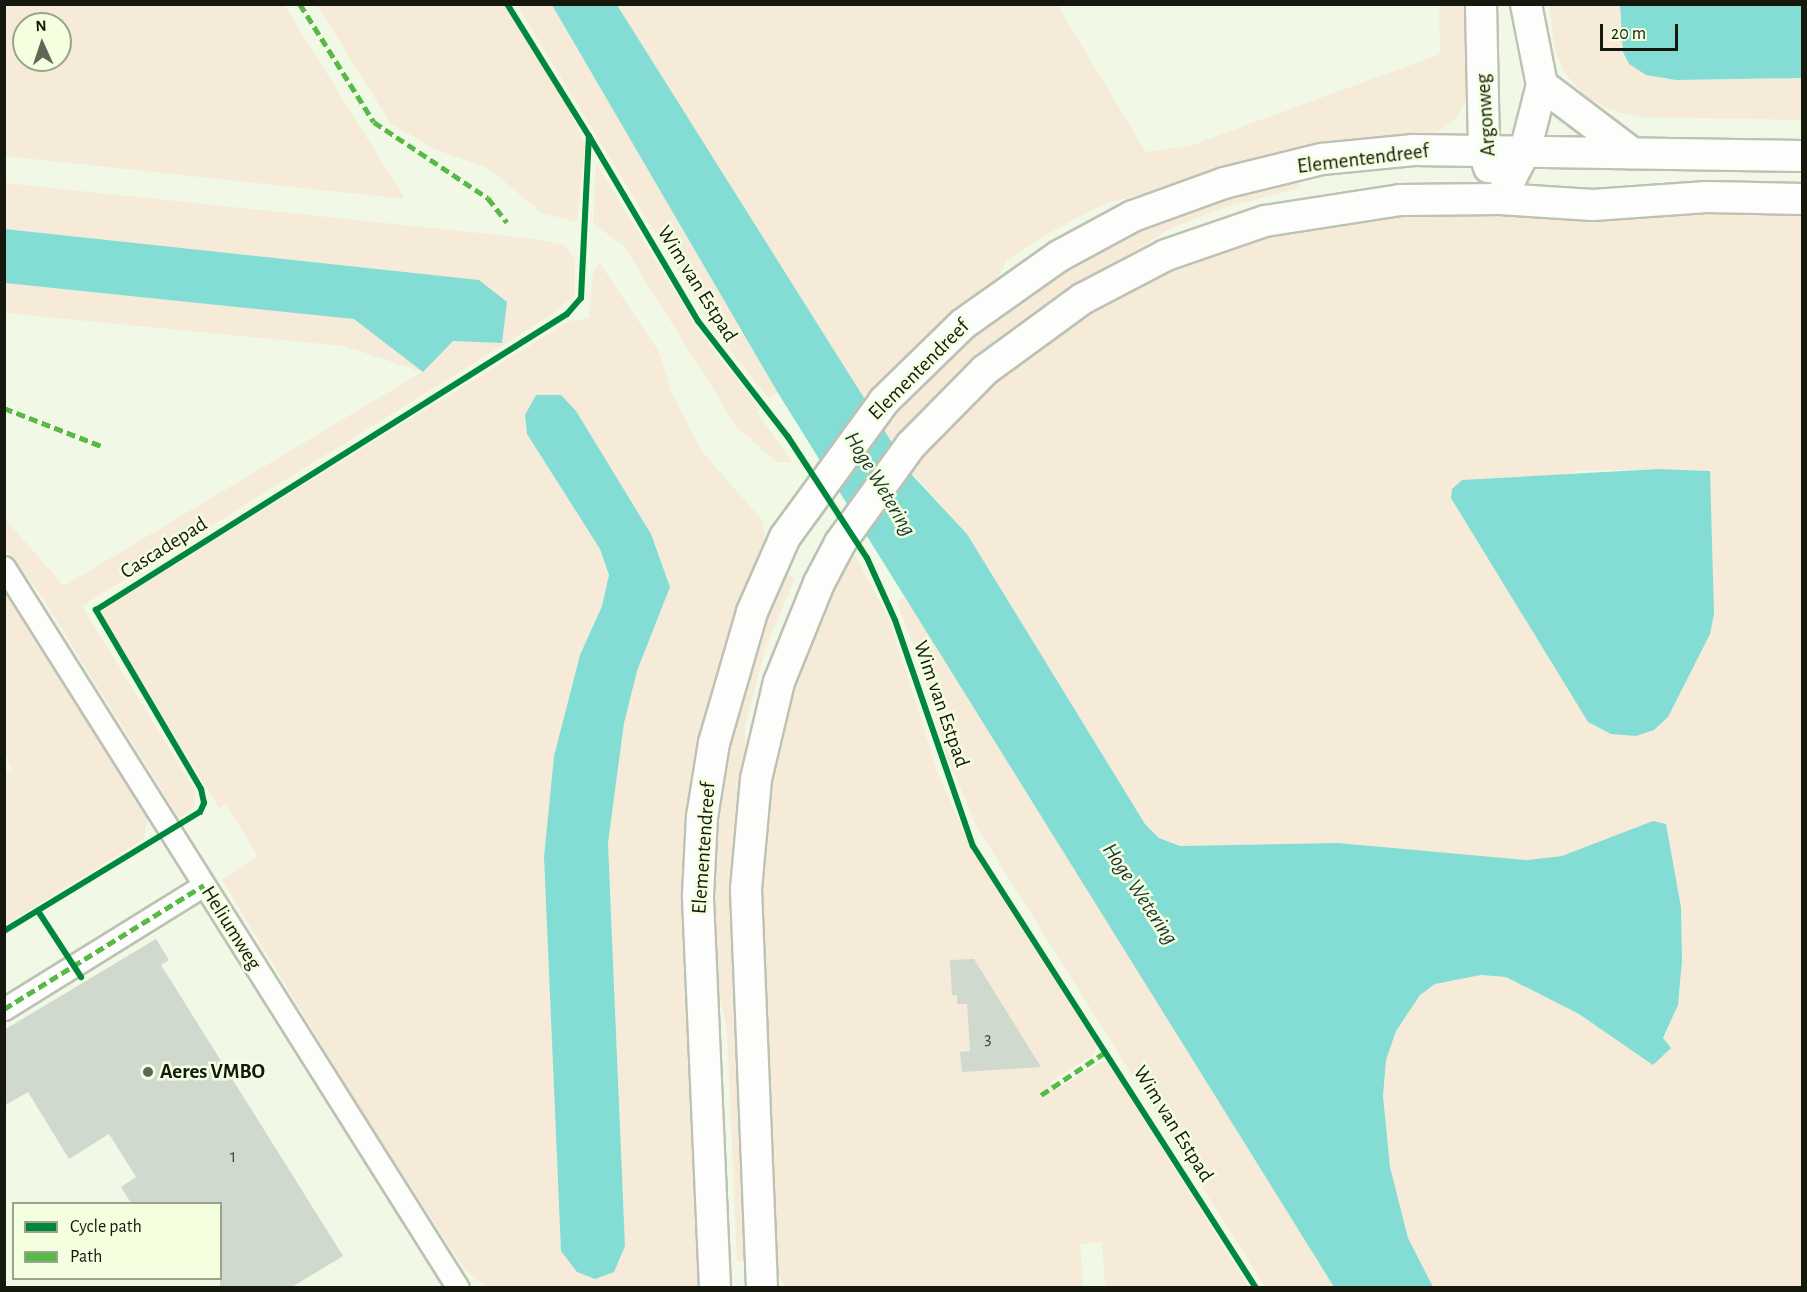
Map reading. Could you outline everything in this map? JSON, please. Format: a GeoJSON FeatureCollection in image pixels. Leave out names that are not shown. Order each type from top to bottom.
{"type":"FeatureCollection","features":[{"type":"Feature","properties":{"kind":"main road","name":"Argonweg"},"geometry":{"type":"LineString","coordinates":[[1481,4],[1484,150],[1500,199]]}},
{"type":"Feature","properties":{"kind":"main road","name":"Argonweg"},"geometry":{"type":"LineString","coordinates":[[1500,199],[1525,151],[1542,85],[1526,4]]}},
{"type":"Feature","properties":{"kind":"main road"},"geometry":{"type":"LineString","coordinates":[[1542,85],[1632,153]]}},
{"type":"Feature","properties":{"kind":"main road","name":"Elementendreef"},"geometry":{"type":"LineString","coordinates":[[715,1287],[698,943],[702,817],[714,743],[748,623],[785,537],[811,497],[884,400],[963,324],[1010,288],[1133,216],[1224,183],[1322,159],[1414,150],[1803,156]]}},
{"type":"Feature","properties":{"kind":"main road"},"geometry":{"type":"LineString","coordinates":[[762,1287],[746,889],[750,831],[764,740],[779,682],[797,631],[840,543],[911,445],[985,370],[1033,331],[1166,255],[1265,221],[1331,208],[1400,200],[1500,199],[1593,205],[1707,197],[1803,199]]}},
{"type":"Feature","properties":{"kind":"street","name":"Heliumweg"},"geometry":{"type":"LineString","coordinates":[[4,567],[458,1287]]}},
{"type":"Feature","properties":{"kind":"street"},"geometry":{"type":"LineString","coordinates":[[4,1009],[204,885]]}},
{"type":"Feature","properties":{"kind":"shaded area"},"geometry":{"type":"Polygon","coordinates":[[[5,4],[284,5],[405,199],[5,156],[5,4]]]}},
{"type":"Feature","properties":{"kind":"shaded area"},"geometry":{"type":"Polygon","coordinates":[[[317,5],[506,5],[570,110],[585,145],[577,222],[542,213],[488,168],[437,150],[391,124],[317,5]]]}},
{"type":"Feature","properties":{"kind":"shaded area"},"geometry":{"type":"Polygon","coordinates":[[[517,5],[552,5],[778,393],[769,399],[716,333],[517,5]]]}},
{"type":"Feature","properties":{"kind":"shaded area"},"geometry":{"type":"Polygon","coordinates":[[[617,5],[1057,5],[1146,152],[1190,146],[1440,54],[1439,5],[1469,5],[1472,78],[1467,100],[1456,118],[1438,131],[1106,203],[1056,229],[1007,260],[996,280],[865,403],[617,5]]]}},
{"type":"Feature","properties":{"kind":"shaded area"},"geometry":{"type":"Polygon","coordinates":[[[1549,5],[1620,5],[1623,52],[1646,75],[1676,80],[1802,78],[1802,120],[1637,117],[1608,109],[1587,97],[1567,76],[1555,52],[1549,5]]]}},
{"type":"Feature","properties":{"kind":"shaded area"},"geometry":{"type":"Polygon","coordinates":[[[596,163],[699,331],[760,409],[757,412],[792,462],[776,462],[736,426],[623,245],[593,224],[596,163]]]}},
{"type":"Feature","properties":{"kind":"shaded area"},"geometry":{"type":"Polygon","coordinates":[[[1298,177],[1300,188],[1223,208],[1170,229],[1061,296],[973,361],[894,445],[880,425],[951,351],[1046,279],[1124,235],[1201,203],[1298,177]]]}},
{"type":"Feature","properties":{"kind":"shaded area"},"geometry":{"type":"Polygon","coordinates":[[[5,183],[535,239],[564,245],[575,259],[575,295],[553,314],[82,606],[196,792],[194,807],[179,818],[38,591],[5,549],[4,518],[64,586],[422,372],[344,346],[5,313],[5,283],[355,319],[423,372],[453,341],[502,343],[478,280],[5,229],[5,183]]]}},
{"type":"Feature","properties":{"kind":"shaded area"},"geometry":{"type":"Polygon","coordinates":[[[1802,208],[1802,1287],[1433,1287],[1408,1238],[1390,1168],[1383,1096],[1386,1060],[1396,1031],[1420,995],[1435,984],[1481,975],[1506,977],[1579,1014],[1653,1064],[1678,1005],[1682,961],[1681,907],[1666,824],[1562,856],[1527,860],[1338,843],[1180,846],[1159,838],[1145,824],[967,534],[908,468],[981,390],[1072,319],[1195,256],[1303,225],[1371,214],[1802,208]],[[1658,469],[1574,471],[1588,722],[1611,734],[1636,736],[1710,471],[1658,469]]]}},
{"type":"Feature","properties":{"kind":"shaded area"},"geometry":{"type":"Polygon","coordinates":[[[599,262],[659,352],[672,394],[702,452],[763,521],[765,537],[707,712],[701,1278],[699,1287],[486,1287],[466,1271],[383,1146],[222,880],[258,856],[226,805],[219,808],[103,618],[105,608],[574,318],[575,322],[589,317],[593,272],[599,262]],[[576,412],[600,549],[609,575],[602,606],[580,655],[554,756],[544,857],[561,1251],[577,1271],[625,1246],[608,843],[624,723],[637,671],[670,587],[651,534],[576,412]]]}},
{"type":"Feature","properties":{"kind":"shaded area"},"geometry":{"type":"Polygon","coordinates":[[[852,550],[889,618],[937,771],[964,832],[1097,1045],[1094,1055],[1050,1082],[1056,1090],[1101,1062],[1108,1062],[1249,1287],[1105,1287],[1102,1242],[1080,1244],[1083,1287],[786,1287],[782,1282],[776,1268],[760,869],[770,769],[792,683],[816,619],[852,550]]]}},
{"type":"Feature","properties":{"kind":"shaded area"},"geometry":{"type":"Polygon","coordinates":[[[785,573],[795,578],[765,650],[745,726],[749,1261],[737,1261],[727,1031],[714,971],[711,881],[720,776],[765,617],[785,573]]]}},
{"type":"Feature","properties":{"kind":"shaded area"},"geometry":{"type":"Polygon","coordinates":[[[5,586],[148,814],[144,839],[5,925],[5,775],[12,770],[4,749],[5,586]]]}},
{"type":"Feature","properties":{"kind":"shaded area"},"geometry":{"type":"Polygon","coordinates":[[[905,596],[1334,1287],[1265,1287],[978,829],[946,755],[920,662],[897,602],[905,596]]]}},
{"type":"Feature","properties":{"kind":"water","name":"Hoge Wetering"},"geometry":{"type":"Polygon","coordinates":[[[552,5],[617,5],[913,476],[967,534],[1145,824],[1159,838],[1180,846],[1338,843],[1527,860],[1562,856],[1653,821],[1666,824],[1681,907],[1682,961],[1678,1005],[1663,1038],[1671,1048],[1653,1065],[1579,1014],[1506,977],[1481,975],[1435,984],[1420,995],[1396,1031],[1386,1060],[1383,1096],[1390,1167],[1408,1238],[1433,1287],[1334,1287],[778,393],[552,5]]]}},
{"type":"Feature","properties":{"kind":"water"},"geometry":{"type":"Polygon","coordinates":[[[1620,5],[1802,5],[1802,78],[1676,80],[1646,75],[1629,64],[1623,52],[1620,5]]]}},
{"type":"Feature","properties":{"kind":"water"},"geometry":{"type":"Polygon","coordinates":[[[5,229],[479,280],[507,302],[502,343],[453,341],[423,372],[354,319],[5,283],[5,229]]]}},
{"type":"Feature","properties":{"kind":"water"},"geometry":{"type":"Polygon","coordinates":[[[536,395],[561,395],[576,411],[651,534],[670,587],[637,671],[624,723],[608,843],[625,1246],[614,1272],[595,1279],[577,1272],[561,1251],[544,857],[554,756],[580,655],[602,606],[609,575],[600,549],[527,434],[525,415],[536,395]]]}},
{"type":"Feature","properties":{"kind":"water"},"geometry":{"type":"Polygon","coordinates":[[[1658,469],[1710,471],[1714,614],[1710,634],[1668,717],[1654,730],[1636,736],[1611,734],[1588,722],[1451,498],[1452,489],[1462,480],[1658,469]]]}},
{"type":"Feature","properties":{"kind":"building"},"geometry":{"type":"Polygon","coordinates":[[[156,939],[169,960],[161,965],[343,1256],[292,1287],[220,1287],[220,1280],[222,1280],[222,1202],[130,1202],[121,1187],[136,1177],[109,1134],[69,1159],[28,1092],[4,1106],[4,1030],[156,939]]]}},
{"type":"Feature","properties":{"kind":"building"},"geometry":{"type":"Polygon","coordinates":[[[974,959],[1041,1067],[962,1072],[960,1052],[970,1051],[967,1004],[957,1004],[957,995],[952,995],[950,960],[974,959]]]}},
{"type":"Feature","properties":{"kind":"marked path"},"geometry":{"type":"LineString","coordinates":[[300,4],[374,122],[488,198],[507,222]]}},
{"type":"Feature","properties":{"kind":"marked path"},"geometry":{"type":"LineString","coordinates":[[4,408],[104,447]]}},
{"type":"Feature","properties":{"kind":"marked path"},"geometry":{"type":"LineString","coordinates":[[4,1009],[204,885]]}},
{"type":"Feature","properties":{"kind":"marked path"},"geometry":{"type":"LineString","coordinates":[[1041,1095],[1107,1051]]}},
{"type":"Feature","properties":{"kind":"cycle path","name":"Cascadepad"},"geometry":{"type":"LineString","coordinates":[[4,931],[200,812],[204,803],[201,789],[96,610],[567,314],[581,298],[589,136],[507,4]]}},
{"type":"Feature","properties":{"kind":"cycle path","name":"Wim van Estpad"},"geometry":{"type":"LineString","coordinates":[[589,136],[698,321],[788,437],[867,558],[895,620],[973,846],[1256,1288]]}},
{"type":"Feature","properties":{"kind":"cycle path"},"geometry":{"type":"LineString","coordinates":[[38,911],[81,977]]}},
{"type":"Feature","properties":{"kind":"place","name":"Aeres VMBO"},"geometry":{"type":"Point","coordinates":[148,1072]}}]}
